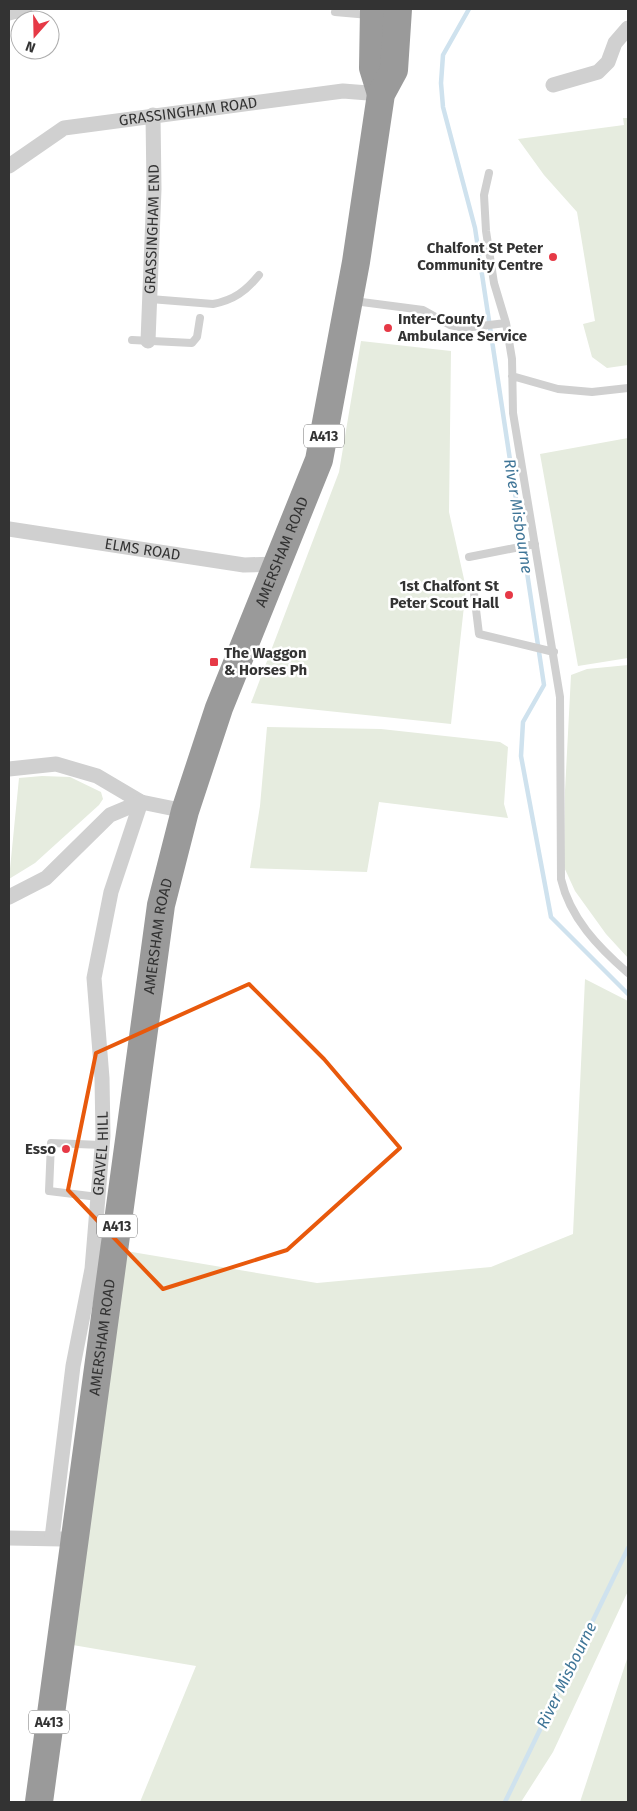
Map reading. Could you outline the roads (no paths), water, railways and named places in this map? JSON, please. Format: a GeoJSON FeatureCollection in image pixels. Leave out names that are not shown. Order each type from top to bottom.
{"type":"FeatureCollection","features":[{"type":"Feature","properties":{"kind":"highway","name":"AMERSHAM ROAD"},"geometry":{"type":"LineString","coordinates":[[39,1802],[64,1540],[113,1138],[161,905],[185,811],[219,708],[319,460],[349,300],[381,94],[373,68],[382,11]]}},
{"type":"Feature","properties":{"kind":"street"},"geometry":{"type":"LineString","coordinates":[[9,13],[25,9]]}},
{"type":"Feature","properties":{"kind":"street"},"geometry":{"type":"LineString","coordinates":[[553,85],[598,72],[608,62],[615,43],[628,28]]}},
{"type":"Feature","properties":{"kind":"street","name":"GRASSINGHAM ROAD"},"geometry":{"type":"LineString","coordinates":[[9,166],[64,128],[343,91],[381,94]]}},
{"type":"Feature","properties":{"kind":"street","name":"GRASSINGHAM END"},"geometry":{"type":"LineString","coordinates":[[148,341],[154,189],[153,115]]}},
{"type":"Feature","properties":{"kind":"street","name":"ELMS ROAD"},"geometry":{"type":"LineString","coordinates":[[9,529],[244,565],[276,564]]}},
{"type":"Feature","properties":{"kind":"street"},"geometry":{"type":"LineString","coordinates":[[9,769],[56,764],[97,776],[141,802],[185,811]]}},
{"type":"Feature","properties":{"kind":"street"},"geometry":{"type":"LineString","coordinates":[[9,897],[46,878],[110,815],[141,802]]}},
{"type":"Feature","properties":{"kind":"street","name":"GRAVEL HILL"},"geometry":{"type":"LineString","coordinates":[[64,1540],[73,1366],[92,1269],[98,1197],[113,1138],[102,1078],[94,978],[112,892],[141,802]]}},
{"type":"Feature","properties":{"kind":"street"},"geometry":{"type":"LineString","coordinates":[[9,1538],[64,1540]]}},
{"type":"Feature","properties":{"kind":"lane"},"geometry":{"type":"LineString","coordinates":[[336,9],[335,12],[382,11]]}},
{"type":"Feature","properties":{"kind":"lane"},"geometry":{"type":"LineString","coordinates":[[490,173],[484,195],[486,231],[494,283],[506,323],[512,359],[513,413],[554,652],[561,706],[561,878],[569,906],[589,934],[628,973]]}},
{"type":"Feature","properties":{"kind":"lane"},"geometry":{"type":"LineString","coordinates":[[150,299],[222,303],[243,293],[259,275]]}},
{"type":"Feature","properties":{"kind":"lane"},"geometry":{"type":"LineString","coordinates":[[349,300],[423,310],[450,325],[479,327],[506,323]]}},
{"type":"Feature","properties":{"kind":"lane"},"geometry":{"type":"LineString","coordinates":[[132,340],[192,343],[197,337],[200,318]]}},
{"type":"Feature","properties":{"kind":"lane"},"geometry":{"type":"LineString","coordinates":[[512,376],[558,389],[592,392],[628,388]]}},
{"type":"Feature","properties":{"kind":"lane"},"geometry":{"type":"LineString","coordinates":[[469,557],[535,544]]}},
{"type":"Feature","properties":{"kind":"lane"},"geometry":{"type":"LineString","coordinates":[[474,593],[479,634],[554,652]]}},
{"type":"Feature","properties":{"kind":"lane"},"geometry":{"type":"LineString","coordinates":[[98,1197],[49,1191],[51,1142],[113,1138]]}},
{"type":"Feature","properties":{"kind":"waterway","name":"River Misbourne"},"geometry":{"type":"LineString","coordinates":[[469,9],[443,55],[441,83],[443,107],[475,228],[544,685],[523,722],[521,756],[551,917],[628,994]]}},
{"type":"Feature","properties":{"kind":"waterway","name":"River Misbourne"},"geometry":{"type":"LineString","coordinates":[[505,1802],[628,1548]]}},
{"type":"Feature","properties":{"kind":"place","name":"Chalfont St Peter Community Centre"},"geometry":{"type":"Point","coordinates":[553,257]}},
{"type":"Feature","properties":{"kind":"place","name":"Inter-County Ambulance Service"},"geometry":{"type":"Point","coordinates":[388,328]}},
{"type":"Feature","properties":{"kind":"place","name":"1st Chalfont St Peter Scout Hall"},"geometry":{"type":"Point","coordinates":[509,595]}},
{"type":"Feature","properties":{"kind":"place","name":"The Waggon & Horses Ph"},"geometry":{"type":"Point","coordinates":[214,662]}},
{"type":"Feature","properties":{"kind":"place","name":"Esso"},"geometry":{"type":"Point","coordinates":[66,1149]}}]}
